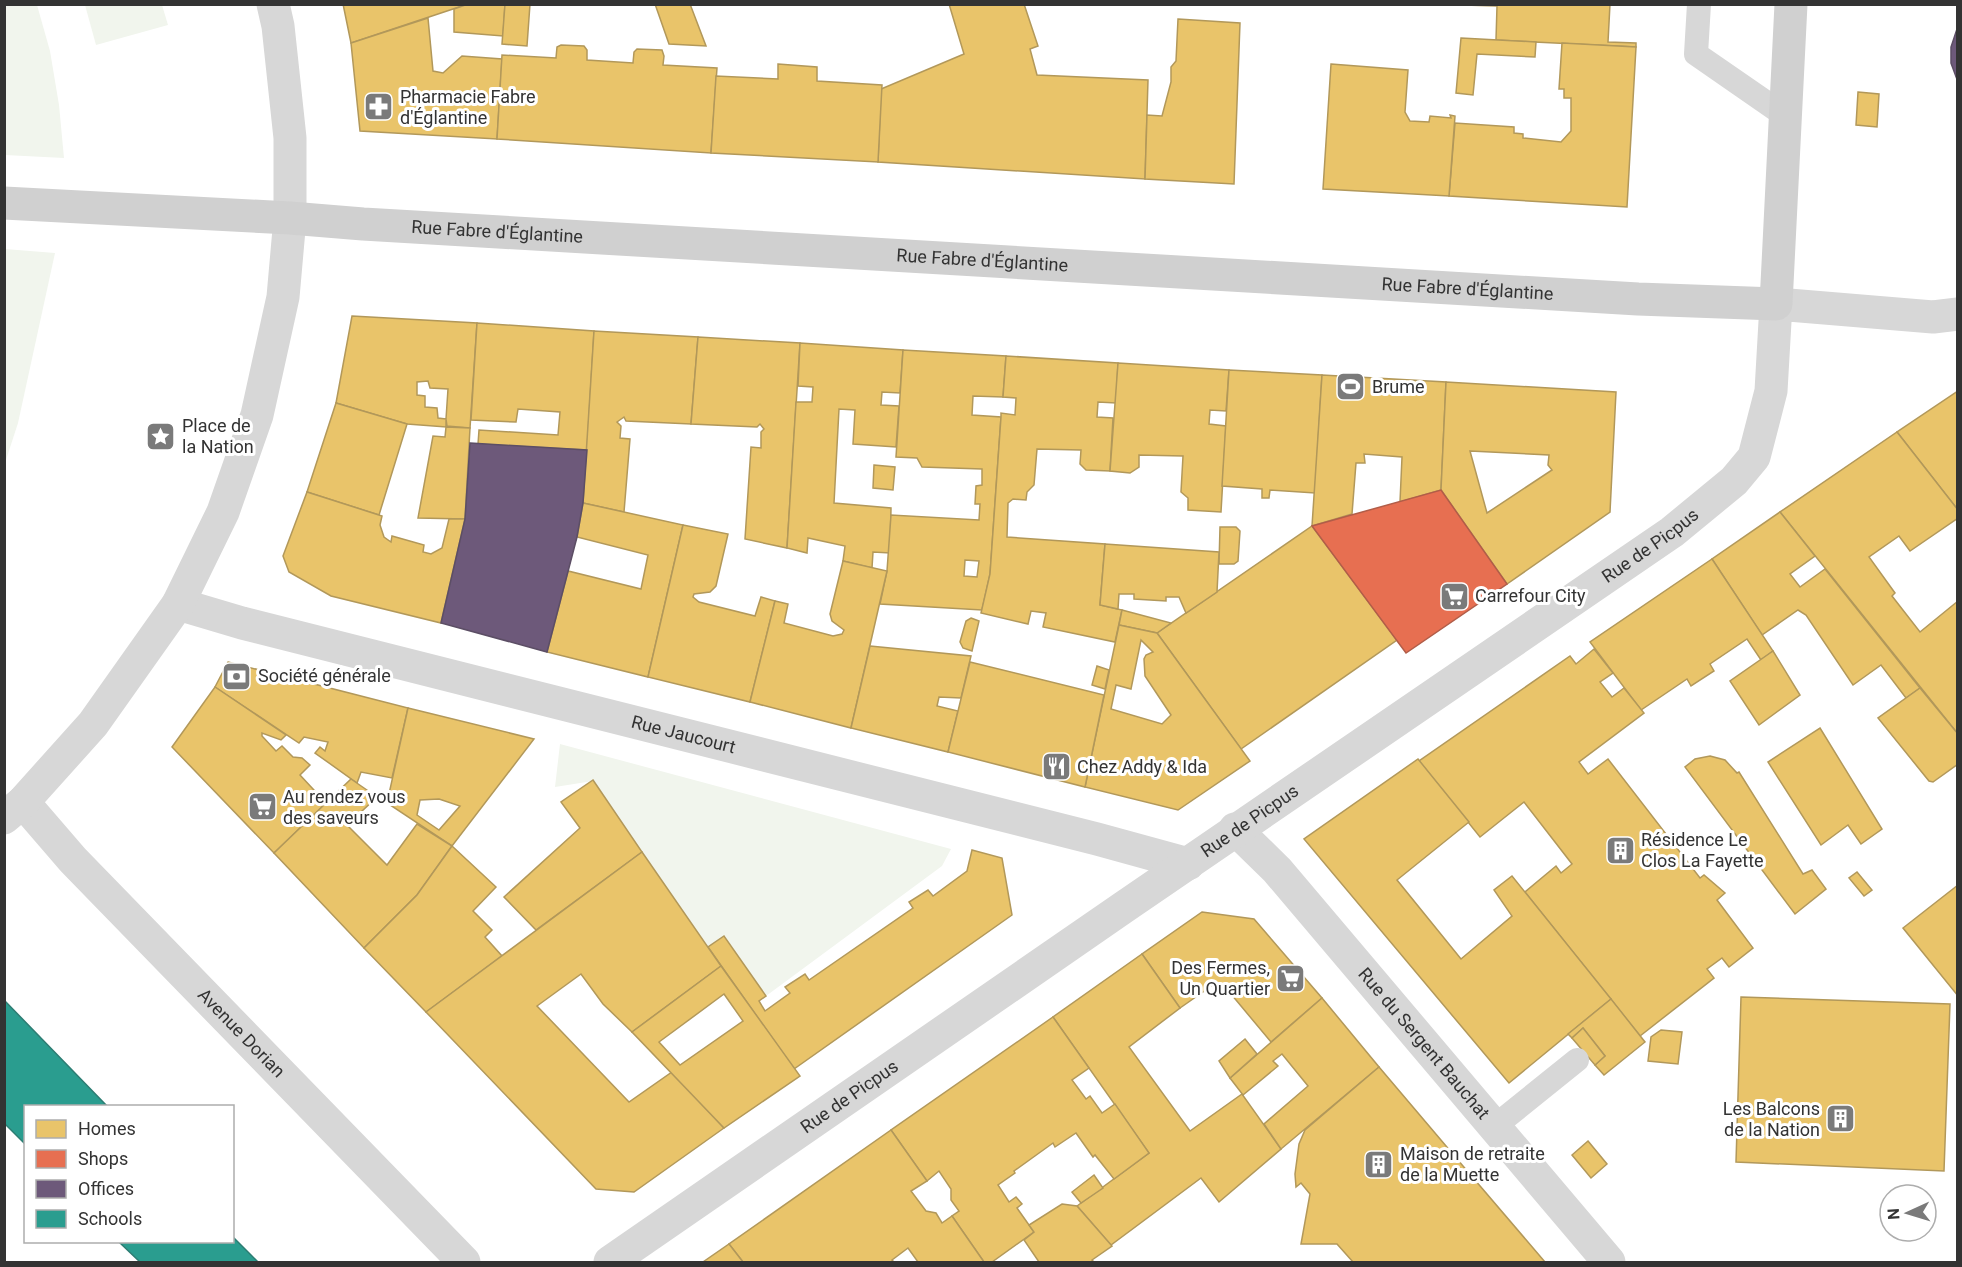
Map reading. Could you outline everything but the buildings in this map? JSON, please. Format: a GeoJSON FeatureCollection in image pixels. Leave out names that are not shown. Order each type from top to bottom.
{"type":"FeatureCollection","features":[{"type":"Feature","properties":{"kind":"street"},"geometry":{"type":"LineString","coordinates":[[14,810],[93,724],[178,604],[223,512],[257,415],[283,297],[290,218],[290,138],[278,26],[273,4]]}},
{"type":"Feature","properties":{"kind":"street"},"geometry":{"type":"LineString","coordinates":[[1776,304],[1791,4]]}},
{"type":"Feature","properties":{"kind":"street","name":"Rue Fabre d'Églantine"},"geometry":{"type":"LineString","coordinates":[[4,203],[1638,299],[1776,304],[1933,317],[1958,314]]}},
{"type":"Feature","properties":{"kind":"street","name":"Rue de Picpus"},"geometry":{"type":"LineString","coordinates":[[610,1263],[1115,912],[1672,532],[1734,481],[1754,457],[1771,391],[1776,304]]}},
{"type":"Feature","properties":{"kind":"street","name":"Rue Jaucourt"},"geometry":{"type":"LineString","coordinates":[[178,604],[253,626],[1086,836],[1188,864]]}},
{"type":"Feature","properties":{"kind":"street","name":"Avenue Dorian"},"geometry":{"type":"LineString","coordinates":[[14,810],[73,860],[464,1263]]}},
{"type":"Feature","properties":{"kind":"street","name":"Rue du Sergent Bauchat"},"geometry":{"type":"LineString","coordinates":[[1235,830],[1277,870],[1609,1263]]}},
{"type":"Feature","properties":{"kind":"lane"},"geometry":{"type":"LineString","coordinates":[[1699,4],[1696,54],[1787,117]]}},
{"type":"Feature","properties":{"kind":"lane"},"geometry":{"type":"LineString","coordinates":[[1495,1126],[1577,1060]]}},
{"type":"Feature","properties":{"kind":"shaded area"},"geometry":{"type":"Polygon","coordinates":[[[4,5],[37,5],[50,51],[59,105],[64,158],[5,155],[4,5]]]}},
{"type":"Feature","properties":{"kind":"shaded area"},"geometry":{"type":"Polygon","coordinates":[[[85,5],[162,5],[168,25],[96,45],[85,5]]]}},
{"type":"Feature","properties":{"kind":"shaded area"},"geometry":{"type":"Polygon","coordinates":[[[5,249],[55,253],[18,423],[5,463],[5,249]]]}},
{"type":"Feature","properties":{"kind":"shaded area"},"geometry":{"type":"Polygon","coordinates":[[[560,744],[951,849],[942,866],[766,996],[725,936],[708,947],[593,781],[555,787],[560,744]]]}},
{"type":"Feature","properties":{"kind":"place","name":"Pharmacie Fabre d'Églantine"},"geometry":{"type":"Point","coordinates":[379,107]}},
{"type":"Feature","properties":{"kind":"place","name":"Brume"},"geometry":{"type":"Point","coordinates":[1351,387]}},
{"type":"Feature","properties":{"kind":"place","name":"Place de la Nation"},"geometry":{"type":"Point","coordinates":[161,436]}},
{"type":"Feature","properties":{"kind":"place","name":"Carrefour City"},"geometry":{"type":"Point","coordinates":[1454,596]}},
{"type":"Feature","properties":{"kind":"place","name":"Société générale"},"geometry":{"type":"Point","coordinates":[237,676]}},
{"type":"Feature","properties":{"kind":"place","name":"Chez Addy & Ida"},"geometry":{"type":"Point","coordinates":[1056,767]}},
{"type":"Feature","properties":{"kind":"place","name":"Au rendez vous des saveurs"},"geometry":{"type":"Point","coordinates":[262,807]}},
{"type":"Feature","properties":{"kind":"place","name":"Résidence Le Clos La Fayette"},"geometry":{"type":"Point","coordinates":[1620,850]}},
{"type":"Feature","properties":{"kind":"place","name":"Des Fermes, Un Quartier"},"geometry":{"type":"Point","coordinates":[1291,978]}},
{"type":"Feature","properties":{"kind":"place","name":"Les Balcons de la Nation"},"geometry":{"type":"Point","coordinates":[1841,1119]}},
{"type":"Feature","properties":{"kind":"place","name":"Maison de retraite de la Muette"},"geometry":{"type":"Point","coordinates":[1379,1164]}}]}
